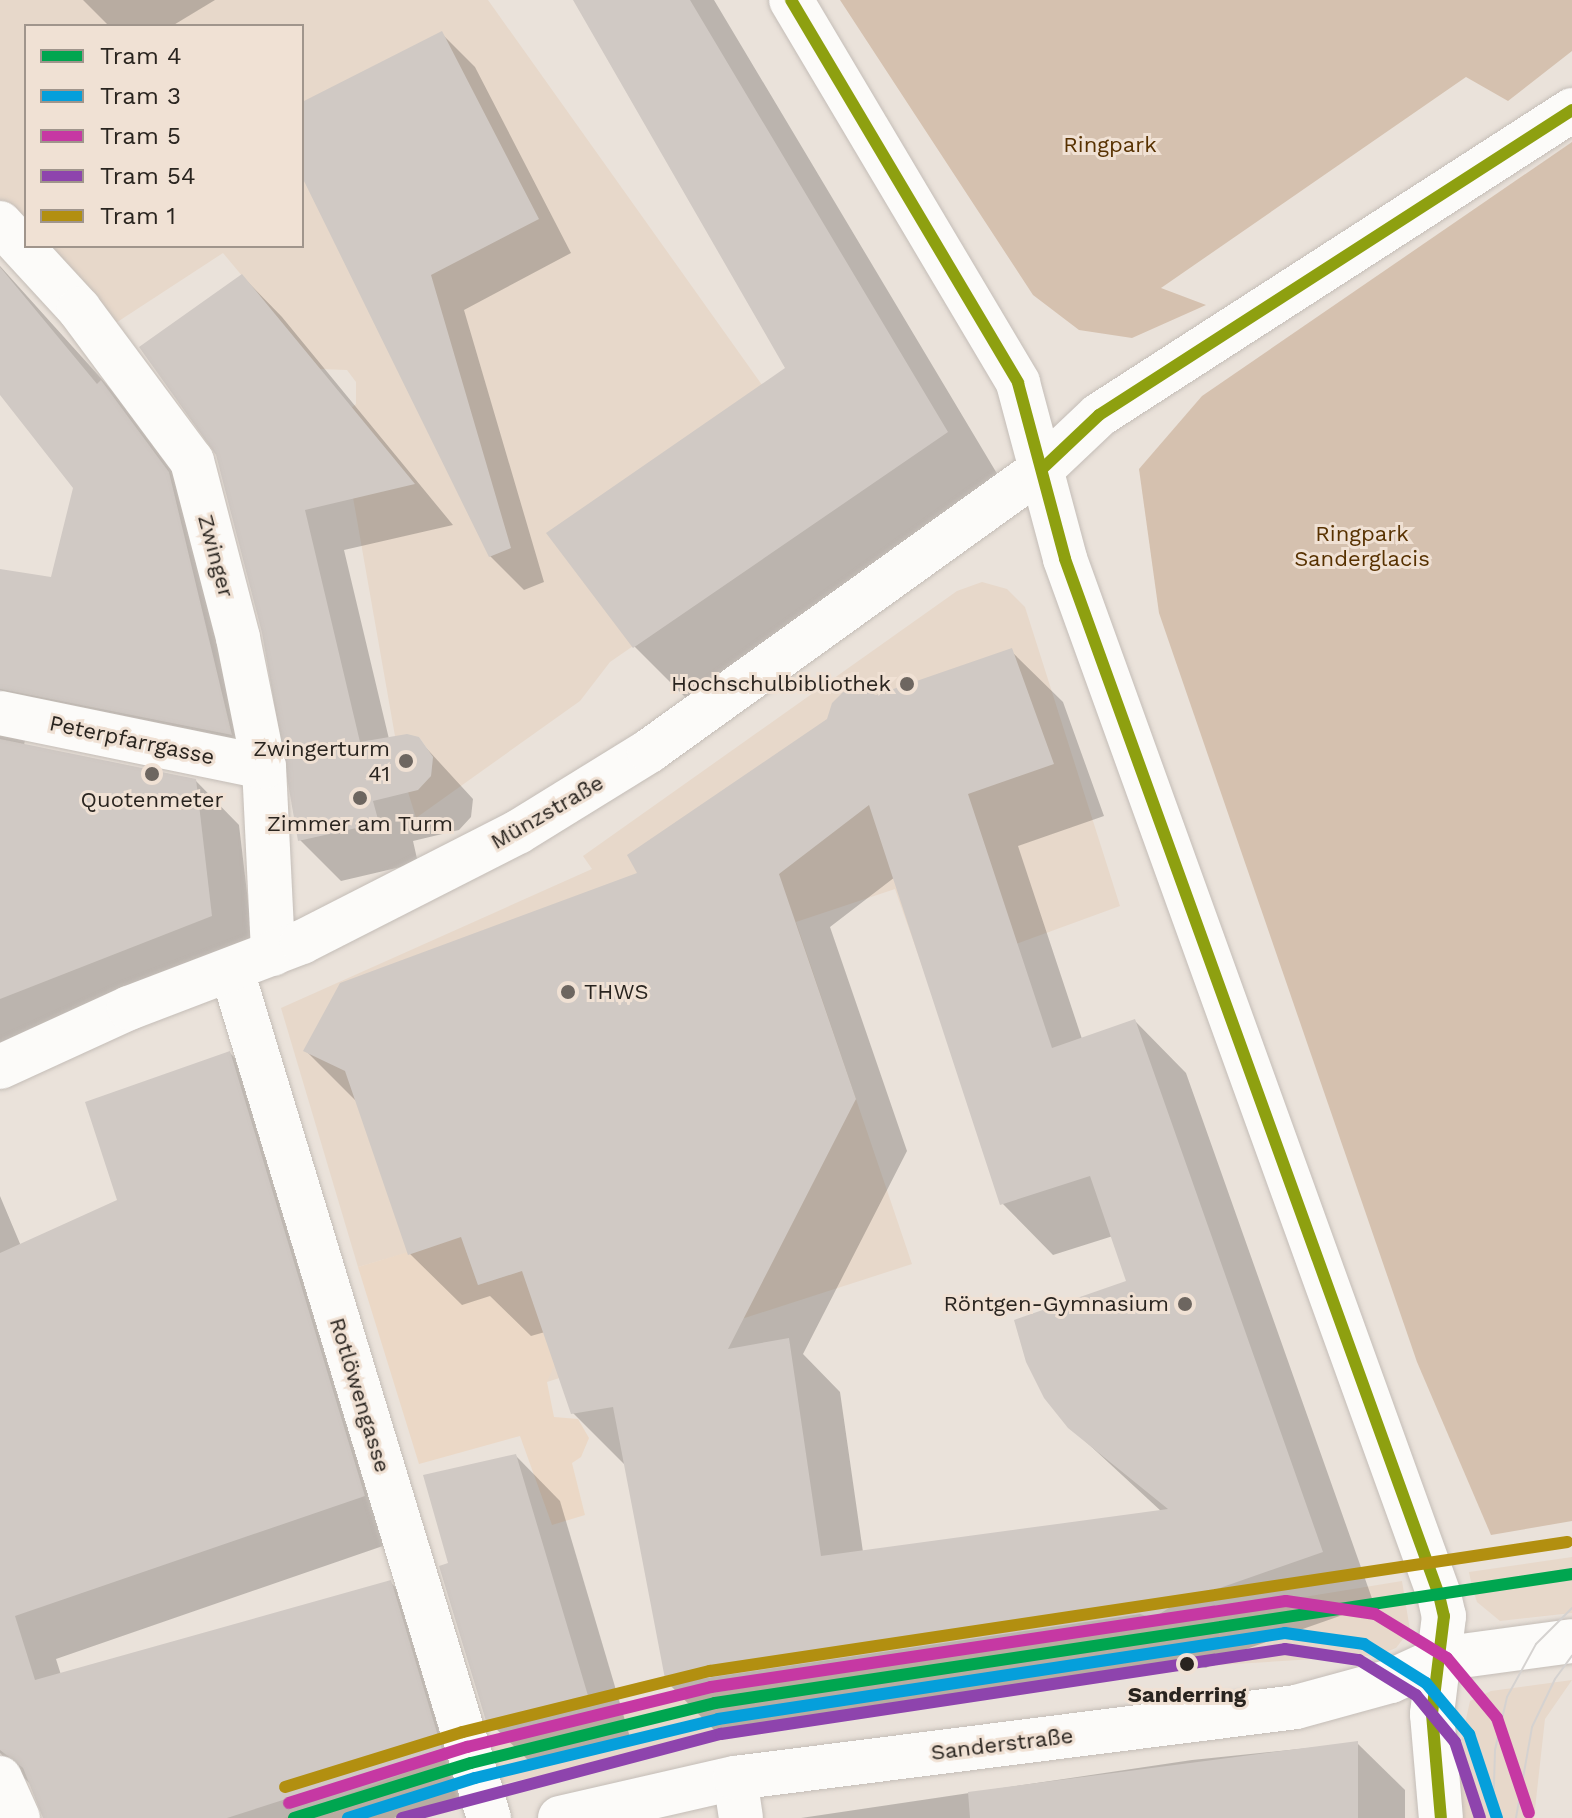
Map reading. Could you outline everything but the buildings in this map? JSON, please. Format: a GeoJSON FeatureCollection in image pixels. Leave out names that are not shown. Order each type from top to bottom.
{"type":"FeatureCollection","features":[{"type":"Feature","properties":{"kind":"street"},"geometry":{"type":"LineString","coordinates":[[791,0],[1018,383],[1065,559],[1439,1595],[1444,1616],[1432,1714],[1441,1818]]}},
{"type":"Feature","properties":{"kind":"street","name":"Münzstraße"},"geometry":{"type":"LineString","coordinates":[[0,1067],[129,1008],[273,954],[518,832],[649,751],[1043,468],[1099,415],[1572,110]]}},
{"type":"Feature","properties":{"kind":"street","name":"Zwinger"},"geometry":{"type":"LineString","coordinates":[[0,223],[79,309],[192,461],[238,638],[264,767],[273,954]]}},
{"type":"Feature","properties":{"kind":"street","name":"Peterpfarrgasse"},"geometry":{"type":"LineString","coordinates":[[0,713],[264,767]]}},
{"type":"Feature","properties":{"kind":"street","name":"Rotlöwengasse"},"geometry":{"type":"LineString","coordinates":[[232,971],[489,1818]]}},
{"type":"Feature","properties":{"kind":"street","name":"Sanderstraße"},"geometry":{"type":"LineString","coordinates":[[560,1818],[738,1798],[1296,1707],[1391,1681],[1439,1659],[1572,1641]]}},
{"type":"Feature","properties":{"kind":"street"},"geometry":{"type":"LineString","coordinates":[[0,1778],[18,1818]]}},
{"type":"Feature","properties":{"kind":"shaded area"},"geometry":{"type":"Polygon","coordinates":[[[0,0],[488,0],[844,500],[610,662],[580,701],[416,818],[408,792],[431,776],[433,757],[419,737],[395,736],[339,418],[356,404],[356,382],[347,370],[320,369],[223,253],[105,330],[37,248],[304,248],[304,24],[24,24],[24,231],[0,201],[0,0]]]}},
{"type":"Feature","properties":{"kind":"shaded area","name":"THWS"},"geometry":{"type":"Polygon","coordinates":[[[982,582],[1007,589],[1025,607],[1120,906],[926,977],[895,889],[796,922],[912,1264],[547,1382],[508,1233],[464,1248],[461,1237],[358,1267],[281,1008],[592,869],[583,856],[957,591],[982,582]]]}},
{"type":"Feature","properties":{"kind":"shaded area"},"geometry":{"type":"Polygon","coordinates":[[[508,1233],[579,1360],[554,1366],[547,1382],[554,1417],[578,1419],[589,1438],[581,1457],[572,1463],[585,1515],[552,1525],[520,1436],[419,1464],[358,1267],[461,1236],[478,1285],[521,1271],[508,1233]]]}},
{"type":"Feature","properties":{"kind":"shaded area"},"geometry":{"type":"Polygon","coordinates":[[[1572,1557],[1572,1613],[1500,1621],[1477,1602],[1469,1572],[1572,1557]]]}},
{"type":"Feature","properties":{"kind":"shaded area"},"geometry":{"type":"Polygon","coordinates":[[[1402,1581],[1410,1630],[1396,1648],[1378,1655],[1170,1668],[1038,1686],[630,1756],[479,1789],[401,1818],[284,1818],[467,1750],[712,1693],[1402,1581]]]}},
{"type":"Feature","properties":{"kind":"shaded area"},"geometry":{"type":"Polygon","coordinates":[[[1572,1680],[1545,1719],[1534,1818],[1457,1818],[1459,1751],[1470,1701],[1491,1691],[1572,1680]]]}},
{"type":"Feature","properties":{"kind":"green space","name":"Ringpark"},"geometry":{"type":"Polygon","coordinates":[[[840,0],[1572,0],[1572,51],[1508,101],[1466,77],[1161,288],[1206,305],[1132,338],[1079,330],[1033,295],[840,0]]]}},
{"type":"Feature","properties":{"kind":"green space","name":"Ringpark Sanderglacis"},"geometry":{"type":"Polygon","coordinates":[[[1572,142],[1572,1521],[1491,1535],[1417,1362],[1159,613],[1139,469],[1202,396],[1572,142]]]}},
{"type":"Feature","properties":{"kind":"tram line","name":"1"},"geometry":{"type":"LineString","coordinates":[[285,1787],[463,1732],[710,1671],[1567,1542]]}},
{"type":"Feature","properties":{"kind":"tram line","name":"4"},"geometry":{"type":"LineString","coordinates":[[294,1818],[471,1763],[715,1703],[1572,1574]]}},
{"type":"Feature","properties":{"kind":"tram line","name":"5"},"geometry":{"type":"LineString","coordinates":[[289,1803],[467,1747],[711,1687],[1286,1601],[1375,1614],[1447,1658],[1497,1718],[1529,1813]]}},
{"type":"Feature","properties":{"kind":"tram line"},"geometry":{"type":"LineString","coordinates":[[1493,1818],[1495,1750],[1507,1697],[1536,1644],[1572,1608]]}},
{"type":"Feature","properties":{"kind":"tram line","name":"3"},"geometry":{"type":"LineString","coordinates":[[348,1818],[475,1778],[718,1719],[1285,1633],[1364,1644],[1426,1683],[1469,1734],[1497,1818]]}},
{"type":"Feature","properties":{"kind":"tram line","name":"54"},"geometry":{"type":"LineString","coordinates":[[402,1818],[721,1734],[1285,1649],[1359,1660],[1416,1695],[1455,1742],[1480,1818]]}},
{"type":"Feature","properties":{"kind":"tram line"},"geometry":{"type":"LineString","coordinates":[[1516,1818],[1532,1727],[1555,1679],[1572,1656]]}},
{"type":"Feature","properties":{"kind":"transit line"},"geometry":{"type":"LineString","coordinates":[[791,0],[1018,383],[1065,559],[1439,1595],[1444,1616],[1432,1714],[1441,1818]]}},
{"type":"Feature","properties":{"kind":"transit line"},"geometry":{"type":"LineString","coordinates":[[1043,468],[1099,415],[1572,110]]}},
{"type":"Feature","properties":{"kind":"place","name":"Hochschulbibliothek"},"geometry":{"type":"Point","coordinates":[907,684]}},
{"type":"Feature","properties":{"kind":"place","name":"Zwingerturm 41"},"geometry":{"type":"Point","coordinates":[406,761]}},
{"type":"Feature","properties":{"kind":"place","name":"Quotenmeter"},"geometry":{"type":"Point","coordinates":[152,774]}},
{"type":"Feature","properties":{"kind":"place","name":"Zimmer am Turm"},"geometry":{"type":"Point","coordinates":[360,798]}},
{"type":"Feature","properties":{"kind":"place","name":"THWS"},"geometry":{"type":"Point","coordinates":[568,992]}},
{"type":"Feature","properties":{"kind":"place","name":"Röntgen-Gymnasium"},"geometry":{"type":"Point","coordinates":[1185,1304]}},
{"type":"Feature","properties":{"kind":"place","name":"Sanderring"},"geometry":{"type":"Point","coordinates":[1187,1664]}}]}
